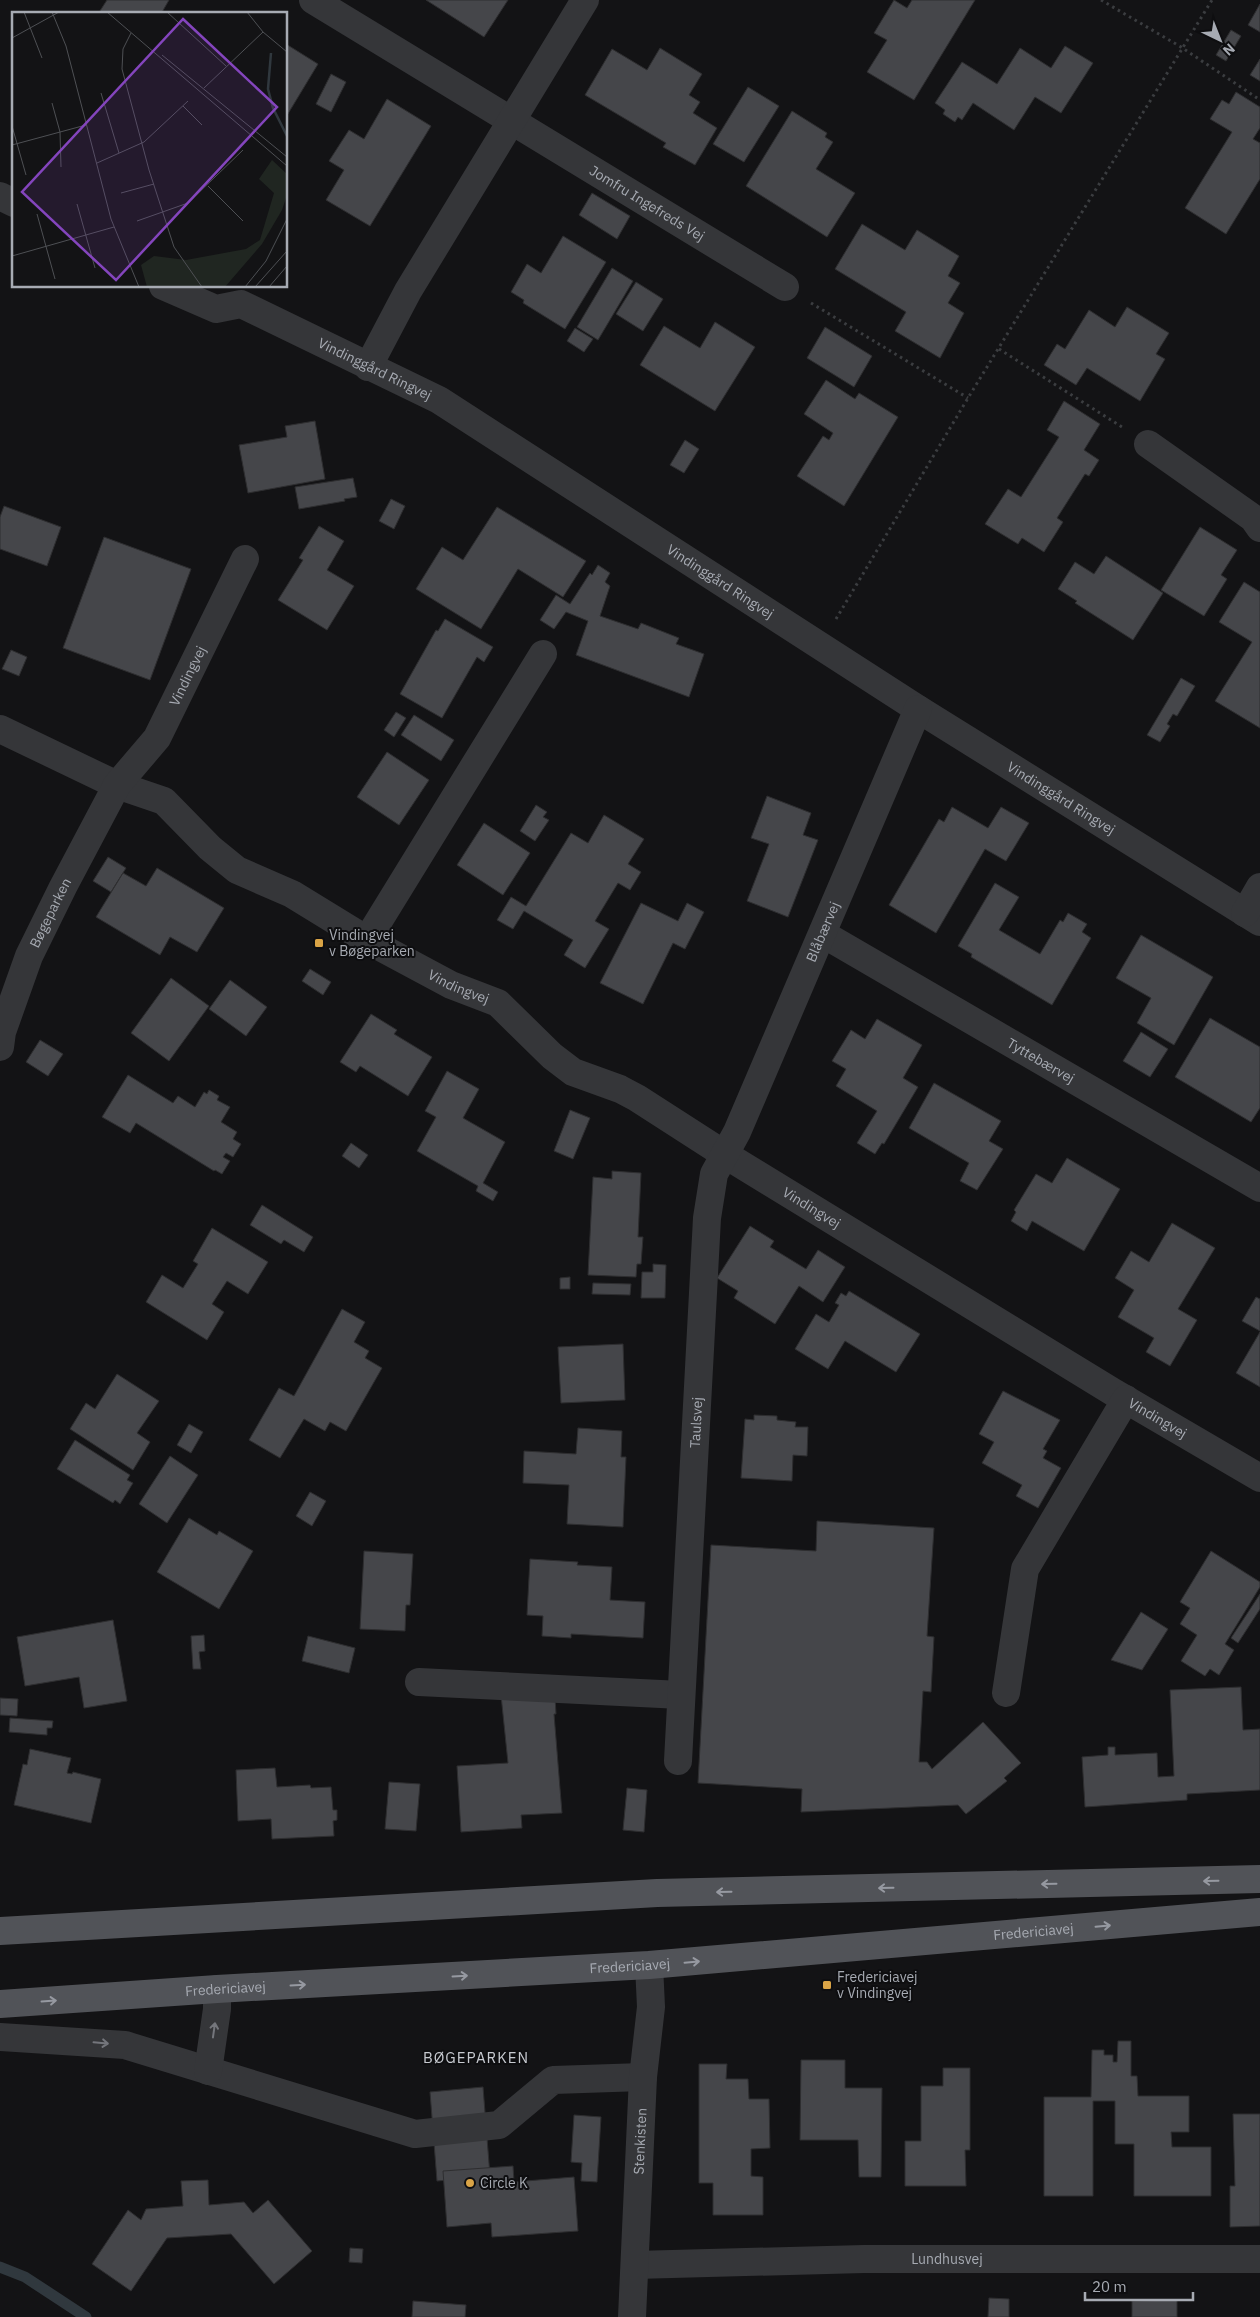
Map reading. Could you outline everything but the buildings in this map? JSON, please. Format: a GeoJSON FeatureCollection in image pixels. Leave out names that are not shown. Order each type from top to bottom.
{"type":"FeatureCollection","features":[{"type":"Feature","properties":{"kind":"main road"},"geometry":{"type":"LineString","coordinates":[[0,1931],[658,1893],[1260,1879]]}},
{"type":"Feature","properties":{"kind":"main road","name":"Fredericiavej"},"geometry":{"type":"LineString","coordinates":[[0,2004],[217,1989],[649,1965],[1260,1912]]}},
{"type":"Feature","properties":{"kind":"street","name":"Jomfru Ingefreds Vej"},"geometry":{"type":"LineString","coordinates":[[313,0],[785,287]]}},
{"type":"Feature","properties":{"kind":"street"},"geometry":{"type":"LineString","coordinates":[[368,367],[408,291],[585,0]]}},
{"type":"Feature","properties":{"kind":"street"},"geometry":{"type":"LineString","coordinates":[[0,196],[12,202]]}},
{"type":"Feature","properties":{"kind":"street","name":"Vindinggård Ringvej"},"geometry":{"type":"LineString","coordinates":[[168,288],[216,309],[242,304],[439,400],[821,645],[918,710],[1253,917]]}},
{"type":"Feature","properties":{"kind":"street"},"geometry":{"type":"LineString","coordinates":[[1148,444],[1253,518],[1260,528]]}},
{"type":"Feature","properties":{"kind":"street","name":"Vindingvej"},"geometry":{"type":"LineString","coordinates":[[117,785],[157,738],[245,559]]}},
{"type":"Feature","properties":{"kind":"street"},"geometry":{"type":"LineString","coordinates":[[367,940],[543,654]]}},
{"type":"Feature","properties":{"kind":"street","name":"Blåbærvej"},"geometry":{"type":"LineString","coordinates":[[724,1154],[737,1132],[918,710]]}},
{"type":"Feature","properties":{"kind":"street","name":"Vindingvej"},"geometry":{"type":"LineString","coordinates":[[0,730],[117,785],[164,801],[204,843],[237,870],[292,894],[367,940],[451,985],[498,1003],[552,1056],[573,1072],[620,1089],[637,1098],[724,1154],[1126,1399],[1260,1478]]}},
{"type":"Feature","properties":{"kind":"street","name":"Bøgeparken"},"geometry":{"type":"LineString","coordinates":[[0,1047],[2,1032],[29,956],[117,785]]}},
{"type":"Feature","properties":{"kind":"street"},"geometry":{"type":"LineString","coordinates":[[1253,917],[1260,887]]}},
{"type":"Feature","properties":{"kind":"street","name":"Tyttebærvej"},"geometry":{"type":"LineString","coordinates":[[823,934],[1260,1188]]}},
{"type":"Feature","properties":{"kind":"street","name":"Taulsvej"},"geometry":{"type":"LineString","coordinates":[[678,1761],[707,1218],[714,1174],[724,1154]]}},
{"type":"Feature","properties":{"kind":"street"},"geometry":{"type":"LineString","coordinates":[[1006,1693],[1025,1569],[1126,1399]]}},
{"type":"Feature","properties":{"kind":"street"},"geometry":{"type":"LineString","coordinates":[[420,1682],[681,1695]]}},
{"type":"Feature","properties":{"kind":"street","name":"Stenkisten"},"geometry":{"type":"LineString","coordinates":[[632,2317],[643,2077],[651,2007],[649,1965]]}},
{"type":"Feature","properties":{"kind":"street"},"geometry":{"type":"LineString","coordinates":[[208,2071],[217,2009],[217,1989]]}},
{"type":"Feature","properties":{"kind":"street"},"geometry":{"type":"LineString","coordinates":[[0,2038],[104,2042],[125,2046],[415,2134],[499,2125],[553,2080],[643,2077]]}},
{"type":"Feature","properties":{"kind":"street","name":"Lundhusvej"},"geometry":{"type":"LineString","coordinates":[[634,2265],[864,2259],[1260,2258]]}},
{"type":"Feature","properties":{"kind":"path"},"geometry":{"type":"LineString","coordinates":[[1101,0],[1181,48],[1260,100]]}},
{"type":"Feature","properties":{"kind":"path"},"geometry":{"type":"LineString","coordinates":[[821,645],[968,398],[1212,0]]}},
{"type":"Feature","properties":{"kind":"path"},"geometry":{"type":"LineString","coordinates":[[785,287],[968,398]]}},
{"type":"Feature","properties":{"kind":"path"},"geometry":{"type":"LineString","coordinates":[[999,349],[1148,444]]}},
{"type":"Feature","properties":{"kind":"waterway"},"geometry":{"type":"LineString","coordinates":[[0,2267],[25,2277],[86,2317]]}},
{"type":"Feature","properties":{"kind":"place","name":"Vindingvej v Bøgeparken"},"geometry":{"type":"Point","coordinates":[319,943]}},
{"type":"Feature","properties":{"kind":"place","name":"Fredericiavej v Vindingvej"},"geometry":{"type":"Point","coordinates":[827,1985]}},
{"type":"Feature","properties":{"kind":"place","name":"Circle K"},"geometry":{"type":"Point","coordinates":[470,2183]}},
{"type":"Feature","properties":{"kind":"district","name":"BØGEPARKEN"},"geometry":{"type":"Point","coordinates":[476,2057]}}]}
